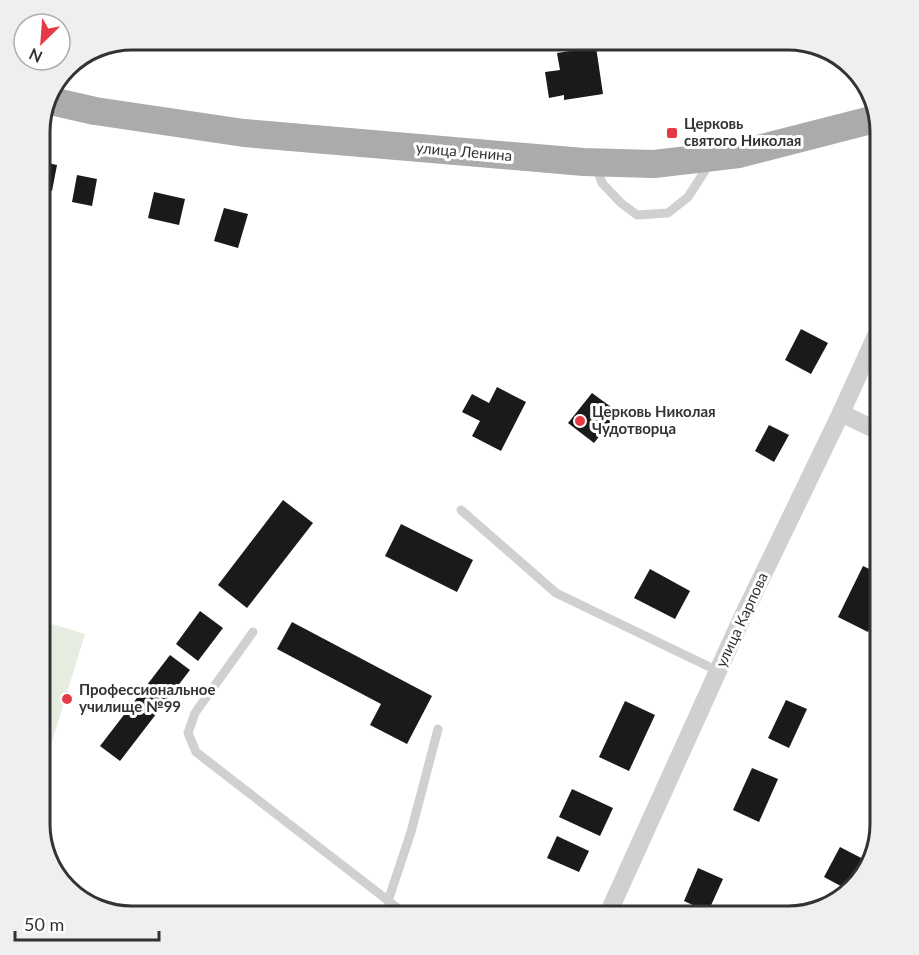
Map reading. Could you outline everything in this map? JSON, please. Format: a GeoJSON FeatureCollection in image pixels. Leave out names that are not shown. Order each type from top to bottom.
{"type":"FeatureCollection","features":[{"type":"Feature","properties":{"kind":"main road","name":"улица Ленина"},"geometry":{"type":"LineString","coordinates":[[55,102],[95,111],[244,133],[596,162],[654,164],[739,154],[869,121]]}},
{"type":"Feature","properties":{"kind":"street","name":"улица Карпова"},"geometry":{"type":"LineString","coordinates":[[612,906],[718,671],[870,349]]}},
{"type":"Feature","properties":{"kind":"street"},"geometry":{"type":"LineString","coordinates":[[841,413],[870,427]]}},
{"type":"Feature","properties":{"kind":"lane"},"geometry":{"type":"LineString","coordinates":[[596,162],[602,183],[621,203],[637,215],[668,213],[688,197],[714,157]]}},
{"type":"Feature","properties":{"kind":"lane"},"geometry":{"type":"LineString","coordinates":[[461,510],[556,593],[718,671]]}},
{"type":"Feature","properties":{"kind":"lane"},"geometry":{"type":"LineString","coordinates":[[253,632],[195,713],[188,734],[196,752],[395,906]]}},
{"type":"Feature","properties":{"kind":"lane"},"geometry":{"type":"LineString","coordinates":[[388,901],[411,832],[438,729]]}},
{"type":"Feature","properties":{"kind":"shaded area"},"geometry":{"type":"Polygon","coordinates":[[[50,623],[85,634],[50,748],[50,623]]]}},
{"type":"Feature","properties":{"kind":"building"},"geometry":{"type":"Polygon","coordinates":[[[596,50],[603,94],[564,100],[564,95],[549,98],[545,72],[560,70],[557,53],[596,50]]]}},
{"type":"Feature","properties":{"kind":"building"},"geometry":{"type":"Polygon","coordinates":[[[50,163],[57,165],[52,191],[50,191],[50,163]]]}},
{"type":"Feature","properties":{"kind":"building"},"geometry":{"type":"Polygon","coordinates":[[[77,175],[97,179],[92,206],[72,202],[77,175]]]}},
{"type":"Feature","properties":{"kind":"building"},"geometry":{"type":"Polygon","coordinates":[[[154,192],[185,199],[179,225],[148,218],[154,192]]]}},
{"type":"Feature","properties":{"kind":"building"},"geometry":{"type":"Polygon","coordinates":[[[224,208],[248,214],[238,248],[214,241],[224,208]]]}},
{"type":"Feature","properties":{"kind":"building"},"geometry":{"type":"Polygon","coordinates":[[[801,329],[828,343],[811,374],[785,360],[801,329]]]}},
{"type":"Feature","properties":{"kind":"building"},"geometry":{"type":"Polygon","coordinates":[[[497,387],[526,402],[501,451],[472,436],[480,421],[462,412],[472,394],[489,403],[497,387]]]}},
{"type":"Feature","properties":{"kind":"building"},"geometry":{"type":"Polygon","coordinates":[[[592,393],[618,412],[594,443],[568,423],[592,393]]]}},
{"type":"Feature","properties":{"kind":"building"},"geometry":{"type":"Polygon","coordinates":[[[769,425],[789,435],[774,462],[755,451],[769,425]]]}},
{"type":"Feature","properties":{"kind":"building"},"geometry":{"type":"Polygon","coordinates":[[[283,500],[313,523],[247,608],[218,585],[283,500]]]}},
{"type":"Feature","properties":{"kind":"building"},"geometry":{"type":"Polygon","coordinates":[[[401,524],[473,560],[457,592],[385,556],[401,524]]]}},
{"type":"Feature","properties":{"kind":"building"},"geometry":{"type":"Polygon","coordinates":[[[863,566],[870,569],[870,628],[868,632],[838,617],[863,566]]]}},
{"type":"Feature","properties":{"kind":"building"},"geometry":{"type":"Polygon","coordinates":[[[650,569],[690,591],[675,619],[634,598],[650,569]]]}},
{"type":"Feature","properties":{"kind":"building"},"geometry":{"type":"Polygon","coordinates":[[[200,611],[223,628],[198,661],[176,644],[200,611]]]}},
{"type":"Feature","properties":{"kind":"building"},"geometry":{"type":"Polygon","coordinates":[[[292,622],[432,696],[407,744],[370,725],[381,704],[277,649],[292,622]]]}},
{"type":"Feature","properties":{"kind":"building"},"geometry":{"type":"Polygon","coordinates":[[[170,655],[190,670],[120,761],[100,746],[170,655]]]}},
{"type":"Feature","properties":{"kind":"building"},"geometry":{"type":"Polygon","coordinates":[[[786,700],[807,709],[789,748],[768,738],[786,700]]]}},
{"type":"Feature","properties":{"kind":"building"},"geometry":{"type":"Polygon","coordinates":[[[625,701],[655,715],[629,771],[599,757],[625,701]]]}},
{"type":"Feature","properties":{"kind":"building"},"geometry":{"type":"Polygon","coordinates":[[[752,768],[778,779],[759,822],[733,810],[752,768]]]}},
{"type":"Feature","properties":{"kind":"building"},"geometry":{"type":"Polygon","coordinates":[[[572,789],[613,808],[600,836],[559,817],[572,789]]]}},
{"type":"Feature","properties":{"kind":"building"},"geometry":{"type":"Polygon","coordinates":[[[557,836],[589,851],[579,872],[547,858],[557,836]]]}},
{"type":"Feature","properties":{"kind":"building"},"geometry":{"type":"Polygon","coordinates":[[[840,847],[862,858],[853,873],[841,886],[824,877],[840,847]]]}},
{"type":"Feature","properties":{"kind":"building"},"geometry":{"type":"Polygon","coordinates":[[[698,868],[723,879],[711,906],[695,906],[684,901],[698,868]]]}},
{"type":"Feature","properties":{"kind":"place","name":"Церковь святого Николая"},"geometry":{"type":"Point","coordinates":[672,133]}},
{"type":"Feature","properties":{"kind":"place","name":"Церковь Николая Чудотворца"},"geometry":{"type":"Point","coordinates":[580,421]}},
{"type":"Feature","properties":{"kind":"place","name":"Профессиональное училище №99"},"geometry":{"type":"Point","coordinates":[67,699]}}]}
